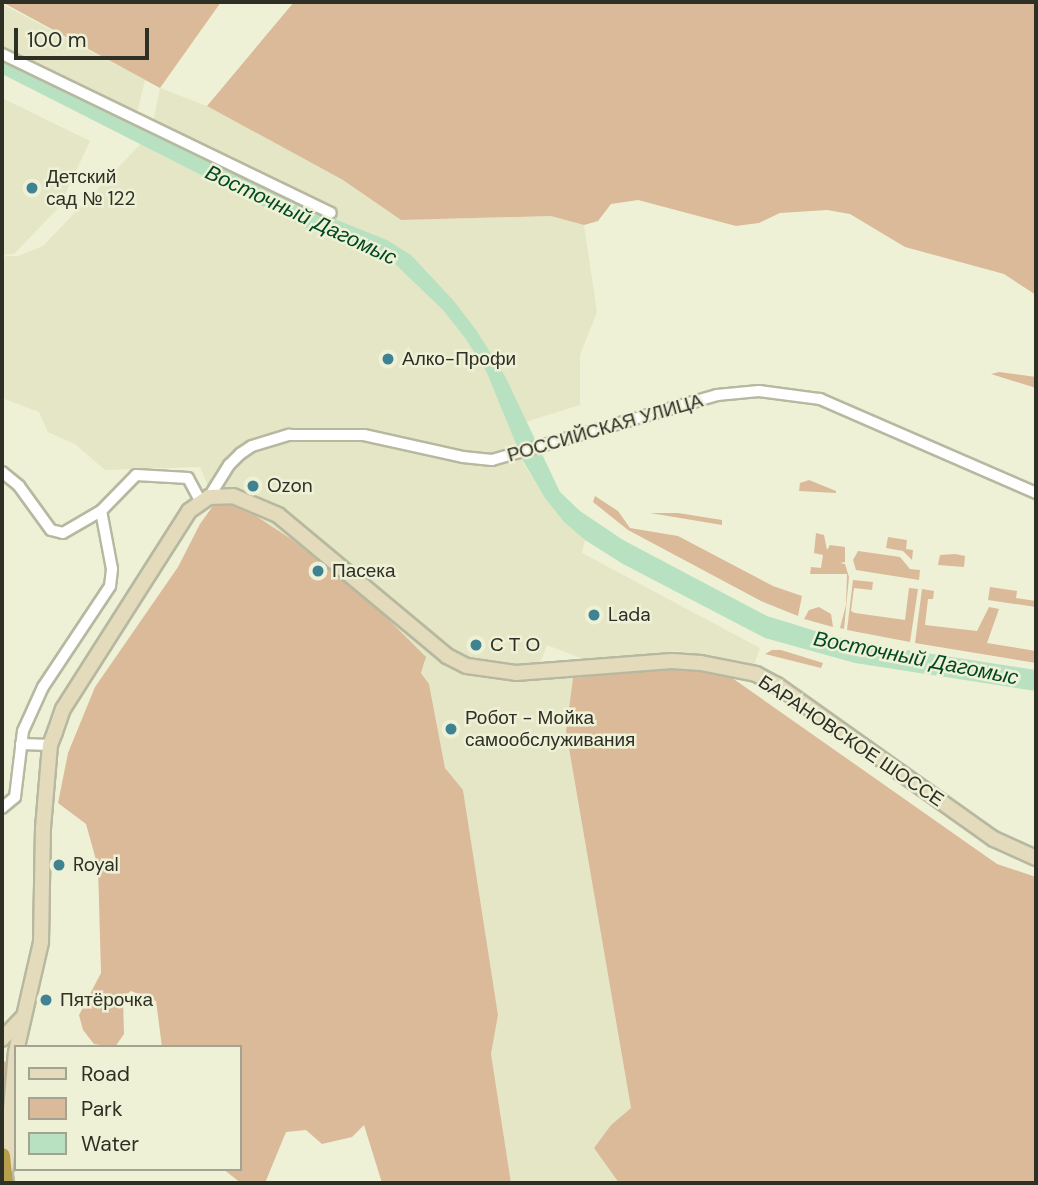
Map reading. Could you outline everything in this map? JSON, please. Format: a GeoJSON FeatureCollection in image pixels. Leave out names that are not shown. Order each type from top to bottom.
{"type":"FeatureCollection","features":[{"type":"Feature","properties":{"kind":"highway"},"geometry":{"type":"LineString","coordinates":[[2,1156],[5,1180]]}},
{"type":"Feature","properties":{"kind":"main road","name":"БАРАНОВСКОЕ ШОССЕ"},"geometry":{"type":"LineString","coordinates":[[204,499],[233,495],[278,515],[447,656],[475,668],[516,673],[672,661],[730,667],[756,674],[777,685],[994,839],[1036,858]]}},
{"type":"Feature","properties":{"kind":"main road","name":"РОССИЙСКАЯ УЛИЦА"},"geometry":{"type":"LineString","coordinates":[[23,1017],[41,942],[43,828],[50,745],[64,709],[77,687],[189,511],[204,499]]}},
{"type":"Feature","properties":{"kind":"main road"},"geometry":{"type":"LineString","coordinates":[[2,1028],[23,1017]]}},
{"type":"Feature","properties":{"kind":"main road"},"geometry":{"type":"LineString","coordinates":[[2,1039],[23,1017]]}},
{"type":"Feature","properties":{"kind":"main road"},"geometry":{"type":"LineString","coordinates":[[17,1045],[23,1017]]}},
{"type":"Feature","properties":{"kind":"main road"},"geometry":{"type":"LineString","coordinates":[[2,1054],[14,1040],[23,1017]]}},
{"type":"Feature","properties":{"kind":"main road"},"geometry":{"type":"LineString","coordinates":[[5,1180],[11,1131],[14,1058]]}},
{"type":"Feature","properties":{"kind":"street"},"geometry":{"type":"LineString","coordinates":[[2,54],[331,212]]}},
{"type":"Feature","properties":{"kind":"street","name":"РОССИЙСКАЯ УЛИЦА"},"geometry":{"type":"LineString","coordinates":[[204,499],[240,454],[252,446],[289,435],[364,435],[463,457],[492,460],[510,457],[717,395],[759,391],[820,399],[1036,493]]}},
{"type":"Feature","properties":{"kind":"street"},"geometry":{"type":"LineString","coordinates":[[2,472],[19,486],[51,530],[63,533],[101,511],[136,475],[188,478],[204,499]]}},
{"type":"Feature","properties":{"kind":"street"},"geometry":{"type":"LineString","coordinates":[[2,808],[15,797],[23,731],[43,687],[110,586],[112,569],[101,511]]}},
{"type":"Feature","properties":{"kind":"street"},"geometry":{"type":"LineString","coordinates":[[21,744],[50,745]]}},
{"type":"Feature","properties":{"kind":"shaded area"},"geometry":{"type":"Polygon","coordinates":[[[2,4],[145,80],[135,121],[2,52],[2,4]]]}},
{"type":"Feature","properties":{"kind":"shaded area"},"geometry":{"type":"Polygon","coordinates":[[[160,88],[207,106],[343,180],[401,220],[551,216],[584,225],[597,312],[580,355],[580,405],[516,425],[523,463],[564,522],[585,540],[582,553],[760,648],[754,665],[679,651],[588,661],[547,645],[539,666],[573,678],[566,731],[631,1108],[611,1125],[594,1148],[619,1183],[511,1183],[491,1054],[498,1015],[463,790],[445,768],[429,684],[421,673],[425,662],[291,539],[256,516],[223,502],[215,503],[200,467],[105,470],[75,444],[48,432],[39,412],[2,398],[2,272],[5,256],[18,256],[43,246],[151,133],[160,88]]]}},
{"type":"Feature","properties":{"kind":"shaded area"},"geometry":{"type":"Polygon","coordinates":[[[2,98],[90,141],[59,207],[14,254],[2,255],[2,98]]]}},
{"type":"Feature","properties":{"kind":"green space"},"geometry":{"type":"Polygon","coordinates":[[[2,2],[221,2],[160,88],[2,2]]]}},
{"type":"Feature","properties":{"kind":"green space"},"geometry":{"type":"Polygon","coordinates":[[[294,2],[1036,2],[1036,295],[1004,274],[905,247],[850,214],[827,210],[780,213],[759,223],[736,226],[638,200],[611,204],[598,221],[584,225],[551,216],[401,220],[343,180],[207,106],[294,2]]]}},
{"type":"Feature","properties":{"kind":"green space"},"geometry":{"type":"Polygon","coordinates":[[[999,372],[1036,377],[1036,388],[991,374],[999,372]]]}},
{"type":"Feature","properties":{"kind":"green space"},"geometry":{"type":"Polygon","coordinates":[[[809,480],[836,493],[799,491],[800,483],[809,480]]]}},
{"type":"Feature","properties":{"kind":"green space"},"geometry":{"type":"Polygon","coordinates":[[[595,496],[618,511],[630,528],[678,536],[773,586],[802,596],[798,616],[761,601],[628,530],[593,502],[595,496]]]}},
{"type":"Feature","properties":{"kind":"green space"},"geometry":{"type":"Polygon","coordinates":[[[223,502],[256,516],[291,539],[373,604],[426,657],[421,673],[429,684],[445,768],[463,790],[498,1015],[491,1054],[511,1183],[382,1183],[364,1125],[352,1137],[322,1144],[306,1130],[286,1132],[265,1183],[241,1183],[226,1171],[242,1171],[242,1045],[162,1045],[156,1001],[131,991],[123,997],[124,1034],[116,1045],[94,1044],[83,1030],[79,1015],[101,973],[98,867],[86,824],[58,803],[68,753],[95,687],[178,567],[200,524],[215,503],[223,502]]]}},
{"type":"Feature","properties":{"kind":"green space"},"geometry":{"type":"Polygon","coordinates":[[[650,513],[678,513],[722,520],[722,525],[650,513]]]}},
{"type":"Feature","properties":{"kind":"green space"},"geometry":{"type":"Polygon","coordinates":[[[816,533],[824,535],[827,550],[830,545],[845,547],[845,562],[840,563],[845,564],[849,577],[844,629],[840,628],[846,605],[847,574],[810,574],[811,567],[821,568],[823,555],[814,553],[816,533]]]}},
{"type":"Feature","properties":{"kind":"green space"},"geometry":{"type":"Polygon","coordinates":[[[888,537],[907,540],[906,549],[913,550],[912,560],[903,551],[886,548],[888,537]]]}},
{"type":"Feature","properties":{"kind":"green space"},"geometry":{"type":"Polygon","coordinates":[[[858,551],[900,557],[910,569],[920,570],[919,580],[856,570],[853,560],[858,551]]]}},
{"type":"Feature","properties":{"kind":"green space"},"geometry":{"type":"Polygon","coordinates":[[[940,555],[965,556],[964,567],[938,565],[940,555]]]}},
{"type":"Feature","properties":{"kind":"green space"},"geometry":{"type":"Polygon","coordinates":[[[853,580],[873,582],[872,590],[854,588],[851,611],[905,620],[909,588],[918,589],[910,642],[847,630],[853,580]]]}},
{"type":"Feature","properties":{"kind":"green space"},"geometry":{"type":"Polygon","coordinates":[[[990,587],[1017,591],[1016,598],[1036,601],[1036,607],[988,600],[990,587]]]}},
{"type":"Feature","properties":{"kind":"green space"},"geometry":{"type":"Polygon","coordinates":[[[922,589],[934,591],[933,599],[928,599],[925,625],[977,631],[989,607],[999,609],[987,643],[1036,651],[1036,663],[915,643],[922,589]]]}},
{"type":"Feature","properties":{"kind":"green space"},"geometry":{"type":"Polygon","coordinates":[[[819,607],[831,614],[833,627],[804,619],[809,610],[819,607]]]}},
{"type":"Feature","properties":{"kind":"green space"},"geometry":{"type":"Polygon","coordinates":[[[772,650],[781,650],[823,663],[821,668],[765,654],[772,650]]]}},
{"type":"Feature","properties":{"kind":"green space"},"geometry":{"type":"Polygon","coordinates":[[[678,667],[728,675],[997,864],[1036,877],[1036,1183],[619,1183],[594,1148],[611,1125],[631,1108],[566,731],[573,678],[678,667]]]}},
{"type":"Feature","properties":{"kind":"green space"},"geometry":{"type":"Polygon","coordinates":[[[2,1062],[8,1062],[3,1117],[2,1062]]]}},
{"type":"Feature","properties":{"kind":"water","name":"Восточный Дагомыс"},"geometry":{"type":"Polygon","coordinates":[[[2,60],[322,214],[387,240],[411,255],[453,300],[505,376],[560,492],[580,511],[623,540],[767,616],[832,636],[1036,670],[1036,691],[855,663],[765,638],[623,564],[585,540],[564,522],[545,498],[523,461],[487,373],[466,339],[443,310],[390,259],[310,230],[2,74],[2,60]]]}},
{"type":"Feature","properties":{"kind":"place","name":"Детский сад № 122"},"geometry":{"type":"Point","coordinates":[32,188]}},
{"type":"Feature","properties":{"kind":"place","name":"Алко-Профи"},"geometry":{"type":"Point","coordinates":[388,359]}},
{"type":"Feature","properties":{"kind":"place","name":"Ozon"},"geometry":{"type":"Point","coordinates":[253,486]}},
{"type":"Feature","properties":{"kind":"place","name":"Пасека"},"geometry":{"type":"Point","coordinates":[318,571]}},
{"type":"Feature","properties":{"kind":"place","name":"Lada"},"geometry":{"type":"Point","coordinates":[594,615]}},
{"type":"Feature","properties":{"kind":"place","name":"С Т О"},"geometry":{"type":"Point","coordinates":[476,645]}},
{"type":"Feature","properties":{"kind":"place","name":"Робот - Мойка самообслуживания"},"geometry":{"type":"Point","coordinates":[451,729]}},
{"type":"Feature","properties":{"kind":"place","name":"Royal"},"geometry":{"type":"Point","coordinates":[59,865]}},
{"type":"Feature","properties":{"kind":"place","name":"Пятёрочка"},"geometry":{"type":"Point","coordinates":[46,1000]}}]}
